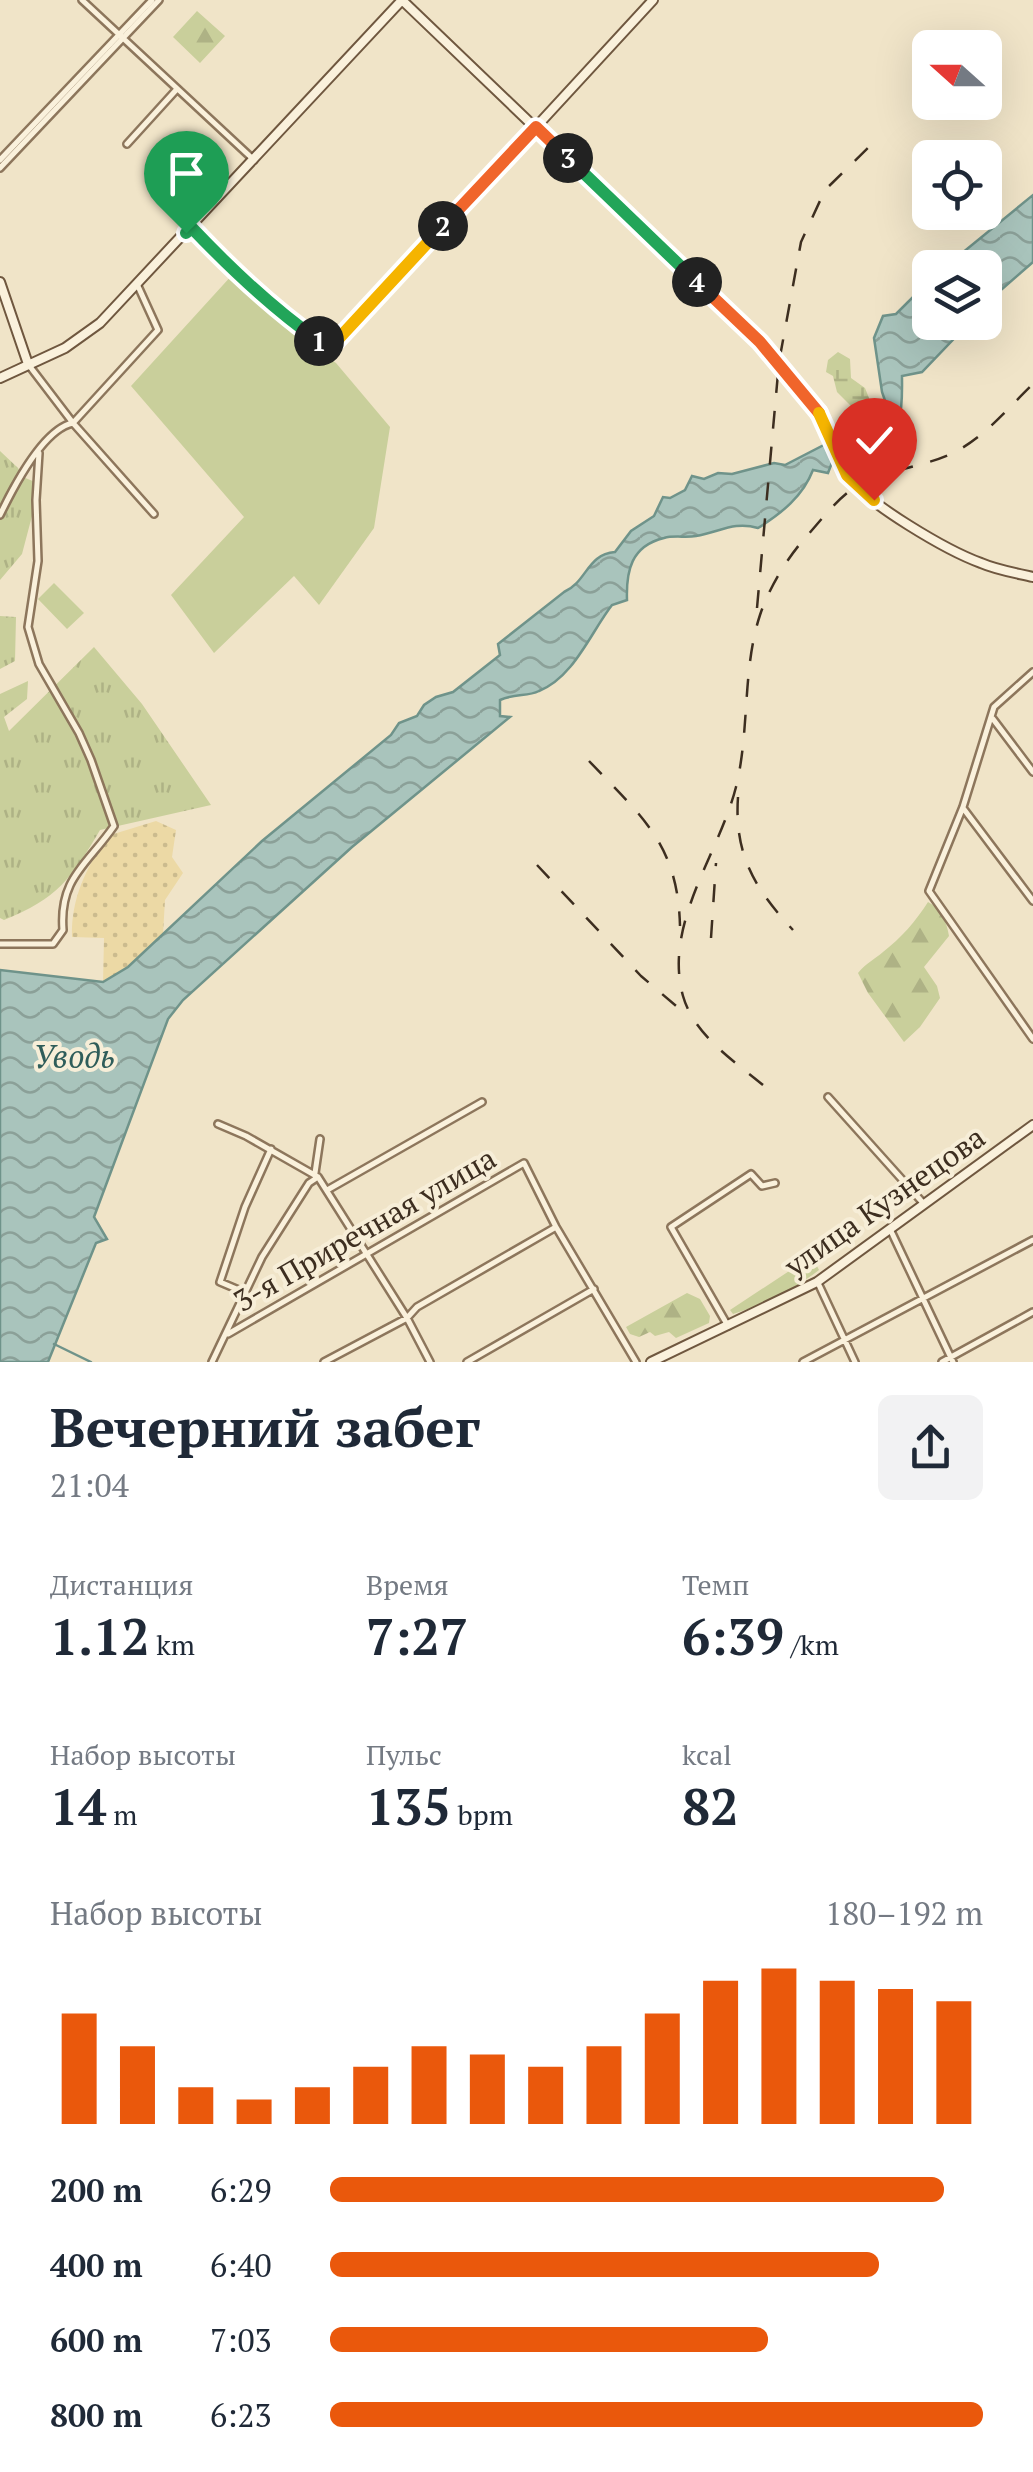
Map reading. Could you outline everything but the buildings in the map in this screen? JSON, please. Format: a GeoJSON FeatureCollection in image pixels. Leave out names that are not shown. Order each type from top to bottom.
{"type":"FeatureCollection","features":[{"type":"Feature","properties":{"kind":"main road"},"geometry":{"type":"LineString","coordinates":[[0,378],[77,341],[192,228],[402,0],[760,342],[812,401],[830,431],[842,464],[864,492],[942,544],[982,564],[1033,577]]}},
{"type":"Feature","properties":{"kind":"main road"},"geometry":{"type":"LineString","coordinates":[[536,127],[654,0]]}},
{"type":"Feature","properties":{"kind":"main road"},"geometry":{"type":"LineString","coordinates":[[0,282],[28,364]]}},
{"type":"Feature","properties":{"kind":"main road","name":"улица Кузнецова"},"geometry":{"type":"LineString","coordinates":[[651,1362],[674,1357],[817,1282],[1033,1125]]}},
{"type":"Feature","properties":{"kind":"street"},"geometry":{"type":"LineString","coordinates":[[82,0],[254,160]]}},
{"type":"Feature","properties":{"kind":"street"},"geometry":{"type":"LineString","coordinates":[[0,168],[156,0]]}},
{"type":"Feature","properties":{"kind":"street"},"geometry":{"type":"LineString","coordinates":[[0,160],[121,38]]}},
{"type":"Feature","properties":{"kind":"street"},"geometry":{"type":"LineString","coordinates":[[127,144],[177,90]]}},
{"type":"Feature","properties":{"kind":"street"},"geometry":{"type":"LineString","coordinates":[[192,228],[268,304],[285,312],[330,348],[536,127]]}},
{"type":"Feature","properties":{"kind":"street"},"geometry":{"type":"LineString","coordinates":[[0,515],[18,478],[61,426],[73,423],[158,330],[137,284]]}},
{"type":"Feature","properties":{"kind":"street"},"geometry":{"type":"LineString","coordinates":[[28,364],[73,423],[154,514]]}},
{"type":"Feature","properties":{"kind":"street"},"geometry":{"type":"LineString","coordinates":[[0,944],[54,944],[63,930],[62,908],[68,885],[114,826],[79,733],[38,664],[28,627],[38,561],[36,500],[40,453]]}},
{"type":"Feature","properties":{"kind":"street"},"geometry":{"type":"LineString","coordinates":[[1033,672],[994,707],[963,808],[929,891],[1033,1039]]}},
{"type":"Feature","properties":{"kind":"street"},"geometry":{"type":"LineString","coordinates":[[993,719],[1033,772]]}},
{"type":"Feature","properties":{"kind":"street"},"geometry":{"type":"LineString","coordinates":[[963,808],[1033,902]]}},
{"type":"Feature","properties":{"kind":"street"},"geometry":{"type":"LineString","coordinates":[[828,1097],[924,1204]]}},
{"type":"Feature","properties":{"kind":"street"},"geometry":{"type":"LineString","coordinates":[[329,1189],[482,1102]]}},
{"type":"Feature","properties":{"kind":"street"},"geometry":{"type":"LineString","coordinates":[[218,1124],[272,1149],[316,1175],[329,1189],[408,1318],[430,1362]]}},
{"type":"Feature","properties":{"kind":"street"},"geometry":{"type":"LineString","coordinates":[[212,1362],[280,1228],[316,1175],[320,1139]]}},
{"type":"Feature","properties":{"kind":"street"},"geometry":{"type":"LineString","coordinates":[[246,1293],[220,1282],[245,1207],[272,1149]]}},
{"type":"Feature","properties":{"kind":"street","name":"3-я Приречная улица"},"geometry":{"type":"LineString","coordinates":[[228,1334],[524,1163],[556,1227]]}},
{"type":"Feature","properties":{"kind":"street"},"geometry":{"type":"LineString","coordinates":[[728,1326],[670,1227],[751,1174],[762,1186],[774,1183]]}},
{"type":"Feature","properties":{"kind":"street"},"geometry":{"type":"LineString","coordinates":[[324,1362],[408,1318],[417,1307],[556,1227],[636,1362]]}},
{"type":"Feature","properties":{"kind":"street"},"geometry":{"type":"LineString","coordinates":[[890,1229],[952,1360]]}},
{"type":"Feature","properties":{"kind":"street"},"geometry":{"type":"LineString","coordinates":[[803,1362],[1033,1240]]}},
{"type":"Feature","properties":{"kind":"street"},"geometry":{"type":"LineString","coordinates":[[817,1282],[855,1362]]}},
{"type":"Feature","properties":{"kind":"street"},"geometry":{"type":"LineString","coordinates":[[468,1362],[594,1289]]}},
{"type":"Feature","properties":{"kind":"street"},"geometry":{"type":"LineString","coordinates":[[942,1362],[952,1360],[1033,1312]]}},
{"type":"Feature","properties":{"kind":"green space"},"geometry":{"type":"Polygon","coordinates":[[[197,11],[225,36],[200,63],[173,37],[197,11]]]}},
{"type":"Feature","properties":{"kind":"green space"},"geometry":{"type":"Polygon","coordinates":[[[233,274],[291,333],[336,363],[390,427],[374,528],[319,605],[294,576],[214,653],[171,595],[244,517],[131,386],[233,274]]]}},
{"type":"Feature","properties":{"kind":"green space"},"geometry":{"type":"Polygon","coordinates":[[[838,352],[850,359],[851,378],[865,388],[873,408],[861,416],[837,392],[833,376],[826,372],[828,360],[838,352]]]}},
{"type":"Feature","properties":{"kind":"green space"},"geometry":{"type":"Polygon","coordinates":[[[0,451],[23,477],[35,482],[32,516],[22,554],[0,580],[0,451]]]}},
{"type":"Feature","properties":{"kind":"green space"},"geometry":{"type":"Polygon","coordinates":[[[54,583],[84,613],[67,629],[38,599],[54,583]]]}},
{"type":"Feature","properties":{"kind":"green space"},"geometry":{"type":"Polygon","coordinates":[[[0,616],[16,617],[15,661],[0,669],[0,616]]]}},
{"type":"Feature","properties":{"kind":"green space"},"geometry":{"type":"Polygon","coordinates":[[[94,647],[142,704],[211,805],[100,830],[61,885],[37,904],[4,920],[0,918],[0,694],[28,681],[27,699],[4,717],[9,731],[94,647]]]}},
{"type":"Feature","properties":{"kind":"green space"},"geometry":{"type":"Polygon","coordinates":[[[928,902],[943,916],[949,936],[924,967],[940,998],[904,1042],[858,973],[902,935],[928,902]]]}},
{"type":"Feature","properties":{"kind":"green space"},"geometry":{"type":"Polygon","coordinates":[[[812,1256],[819,1270],[800,1284],[744,1310],[733,1314],[730,1310],[812,1256]]]}},
{"type":"Feature","properties":{"kind":"green space"},"geometry":{"type":"Polygon","coordinates":[[[687,1293],[700,1299],[710,1316],[709,1323],[676,1338],[669,1332],[655,1336],[650,1332],[639,1337],[630,1334],[626,1327],[687,1293]]]}},
{"type":"Feature","properties":{"kind":"sand"},"geometry":{"type":"Polygon","coordinates":[[[156,821],[176,830],[172,857],[183,873],[165,900],[163,934],[128,967],[103,983],[104,938],[72,937],[77,897],[107,836],[156,821]]]}},
{"type":"Feature","properties":{"kind":"water"},"geometry":{"type":"Polygon","coordinates":[[[1033,195],[1033,262],[1002,289],[1002,250],[966,250],[990,230],[1002,230],[1002,220],[1033,195]]]}},
{"type":"Feature","properties":{"kind":"water","name":"Уводь"},"geometry":{"type":"Polygon","coordinates":[[[912,298],[912,340],[953,340],[922,372],[902,376],[899,418],[891,436],[873,448],[833,460],[828,473],[813,470],[791,503],[758,528],[734,526],[696,536],[668,537],[644,547],[630,570],[627,600],[612,605],[562,675],[535,693],[500,700],[500,716],[510,717],[352,847],[183,1000],[168,1019],[94,1217],[107,1239],[96,1243],[48,1362],[0,1362],[0,970],[103,982],[128,967],[262,841],[391,735],[399,723],[417,716],[436,697],[453,692],[500,655],[498,644],[578,582],[598,558],[615,552],[631,531],[654,516],[663,497],[670,498],[685,490],[692,476],[704,479],[774,463],[785,465],[851,431],[882,424],[888,409],[874,338],[883,316],[896,314],[912,298]]]}},
{"type":"Feature","properties":{"kind":"waterway"},"geometry":{"type":"LineString","coordinates":[[54,1344],[91,1362]]}},
{"type":"Feature","properties":{"kind":"railway"},"geometry":{"type":"LineString","coordinates":[[757,608],[779,362],[801,242],[825,190],[870,146]]}},
{"type":"Feature","properties":{"kind":"railway"},"geometry":{"type":"LineString","coordinates":[[763,1085],[716,1046],[696,1023],[683,996],[679,969],[686,916],[736,787],[754,636],[764,605],[792,554],[845,495],[871,479],[942,458],[965,446],[1033,384]]}},
{"type":"Feature","properties":{"kind":"railway"},"geometry":{"type":"LineString","coordinates":[[589,761],[654,834],[672,874],[680,926]]}},
{"type":"Feature","properties":{"kind":"railway"},"geometry":{"type":"LineString","coordinates":[[738,797],[740,836],[750,870],[793,930]]}},
{"type":"Feature","properties":{"kind":"railway"},"geometry":{"type":"LineString","coordinates":[[711,938],[716,863]]}},
{"type":"Feature","properties":{"kind":"railway"},"geometry":{"type":"LineString","coordinates":[[537,865],[641,976],[689,1017]]}},
{"type":"Feature","properties":{"kind":"route"},"geometry":{"type":"LineString","coordinates":[[186,233],[192,228],[268,304],[285,312],[330,348],[536,127],[760,342],[812,401],[830,431],[847,475],[874,500]]}}]}
